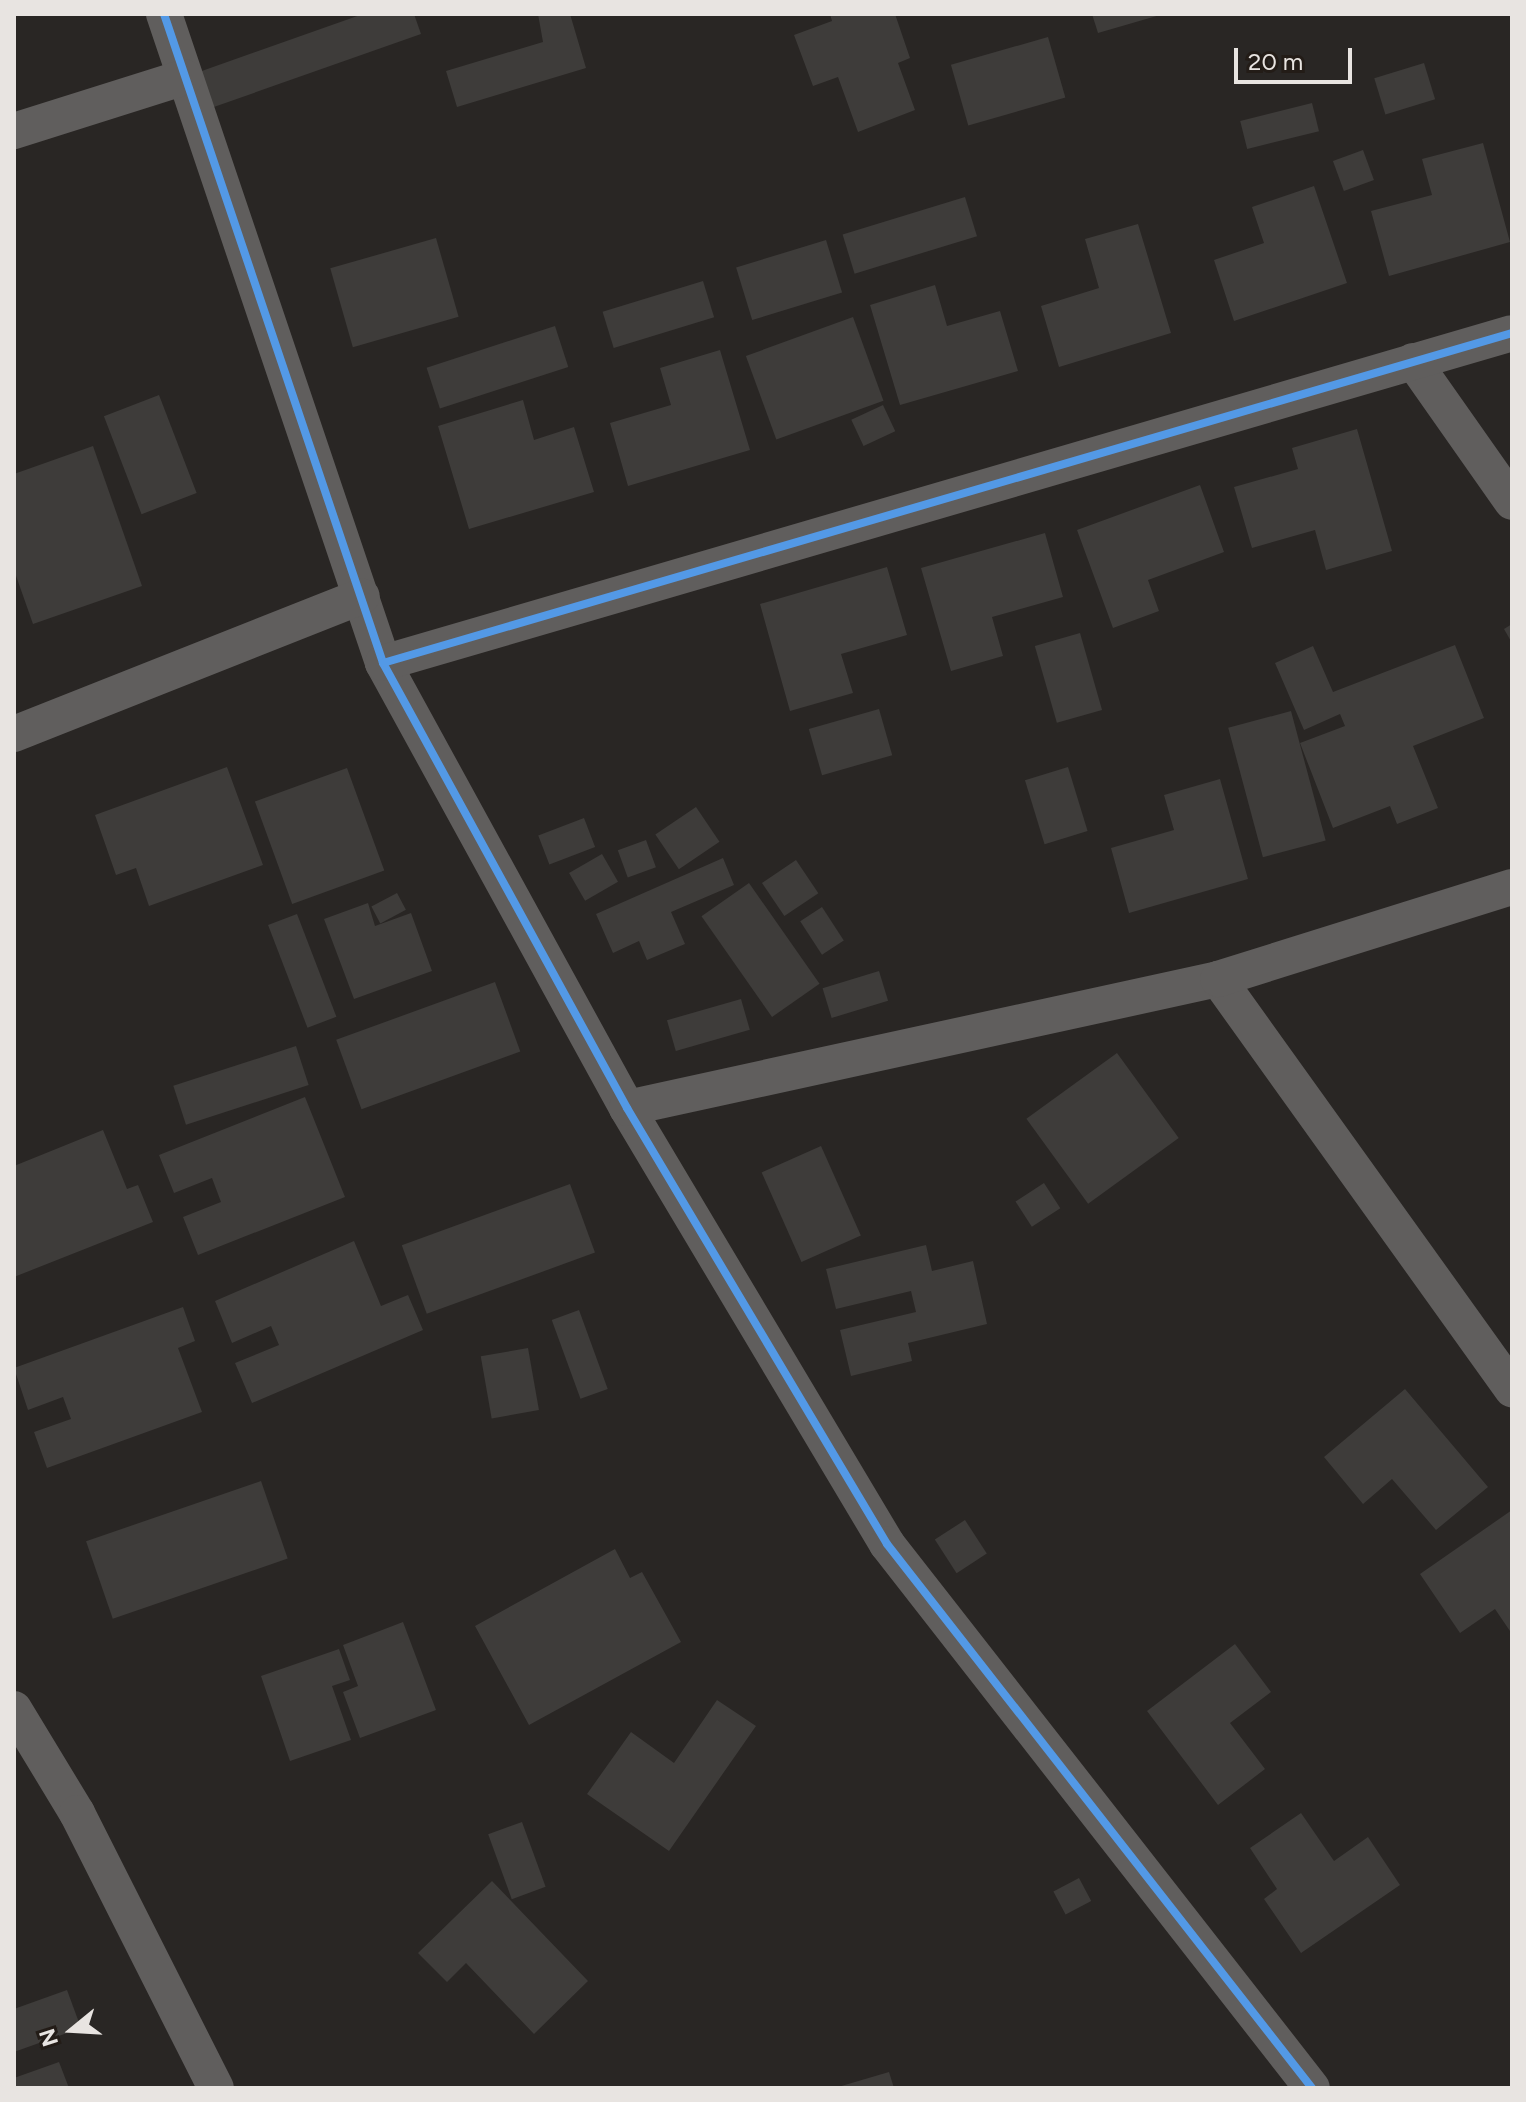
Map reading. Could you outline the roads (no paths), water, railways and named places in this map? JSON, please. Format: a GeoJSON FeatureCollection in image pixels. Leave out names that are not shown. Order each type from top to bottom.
{"type":"FeatureCollection","features":[{"type":"Feature","properties":{"kind":"street"},"geometry":{"type":"LineString","coordinates":[[164,14],[383,663],[627,1108],[887,1544],[1312,2088]]}},
{"type":"Feature","properties":{"kind":"street"},"geometry":{"type":"LineString","coordinates":[[14,131],[185,77]]}},
{"type":"Feature","properties":{"kind":"street"},"geometry":{"type":"LineString","coordinates":[[383,663],[1512,333]]}},
{"type":"Feature","properties":{"kind":"street"},"geometry":{"type":"LineString","coordinates":[[1413,361],[1512,502]]}},
{"type":"Feature","properties":{"kind":"street"},"geometry":{"type":"LineString","coordinates":[[14,734],[362,596]]}},
{"type":"Feature","properties":{"kind":"street"},"geometry":{"type":"LineString","coordinates":[[627,1108],[1218,979],[1512,887]]}},
{"type":"Feature","properties":{"kind":"street"},"geometry":{"type":"LineString","coordinates":[[1218,979],[1512,1389]]}},
{"type":"Feature","properties":{"kind":"street"},"geometry":{"type":"LineString","coordinates":[[14,1709],[77,1813],[216,2088]]}}]}
